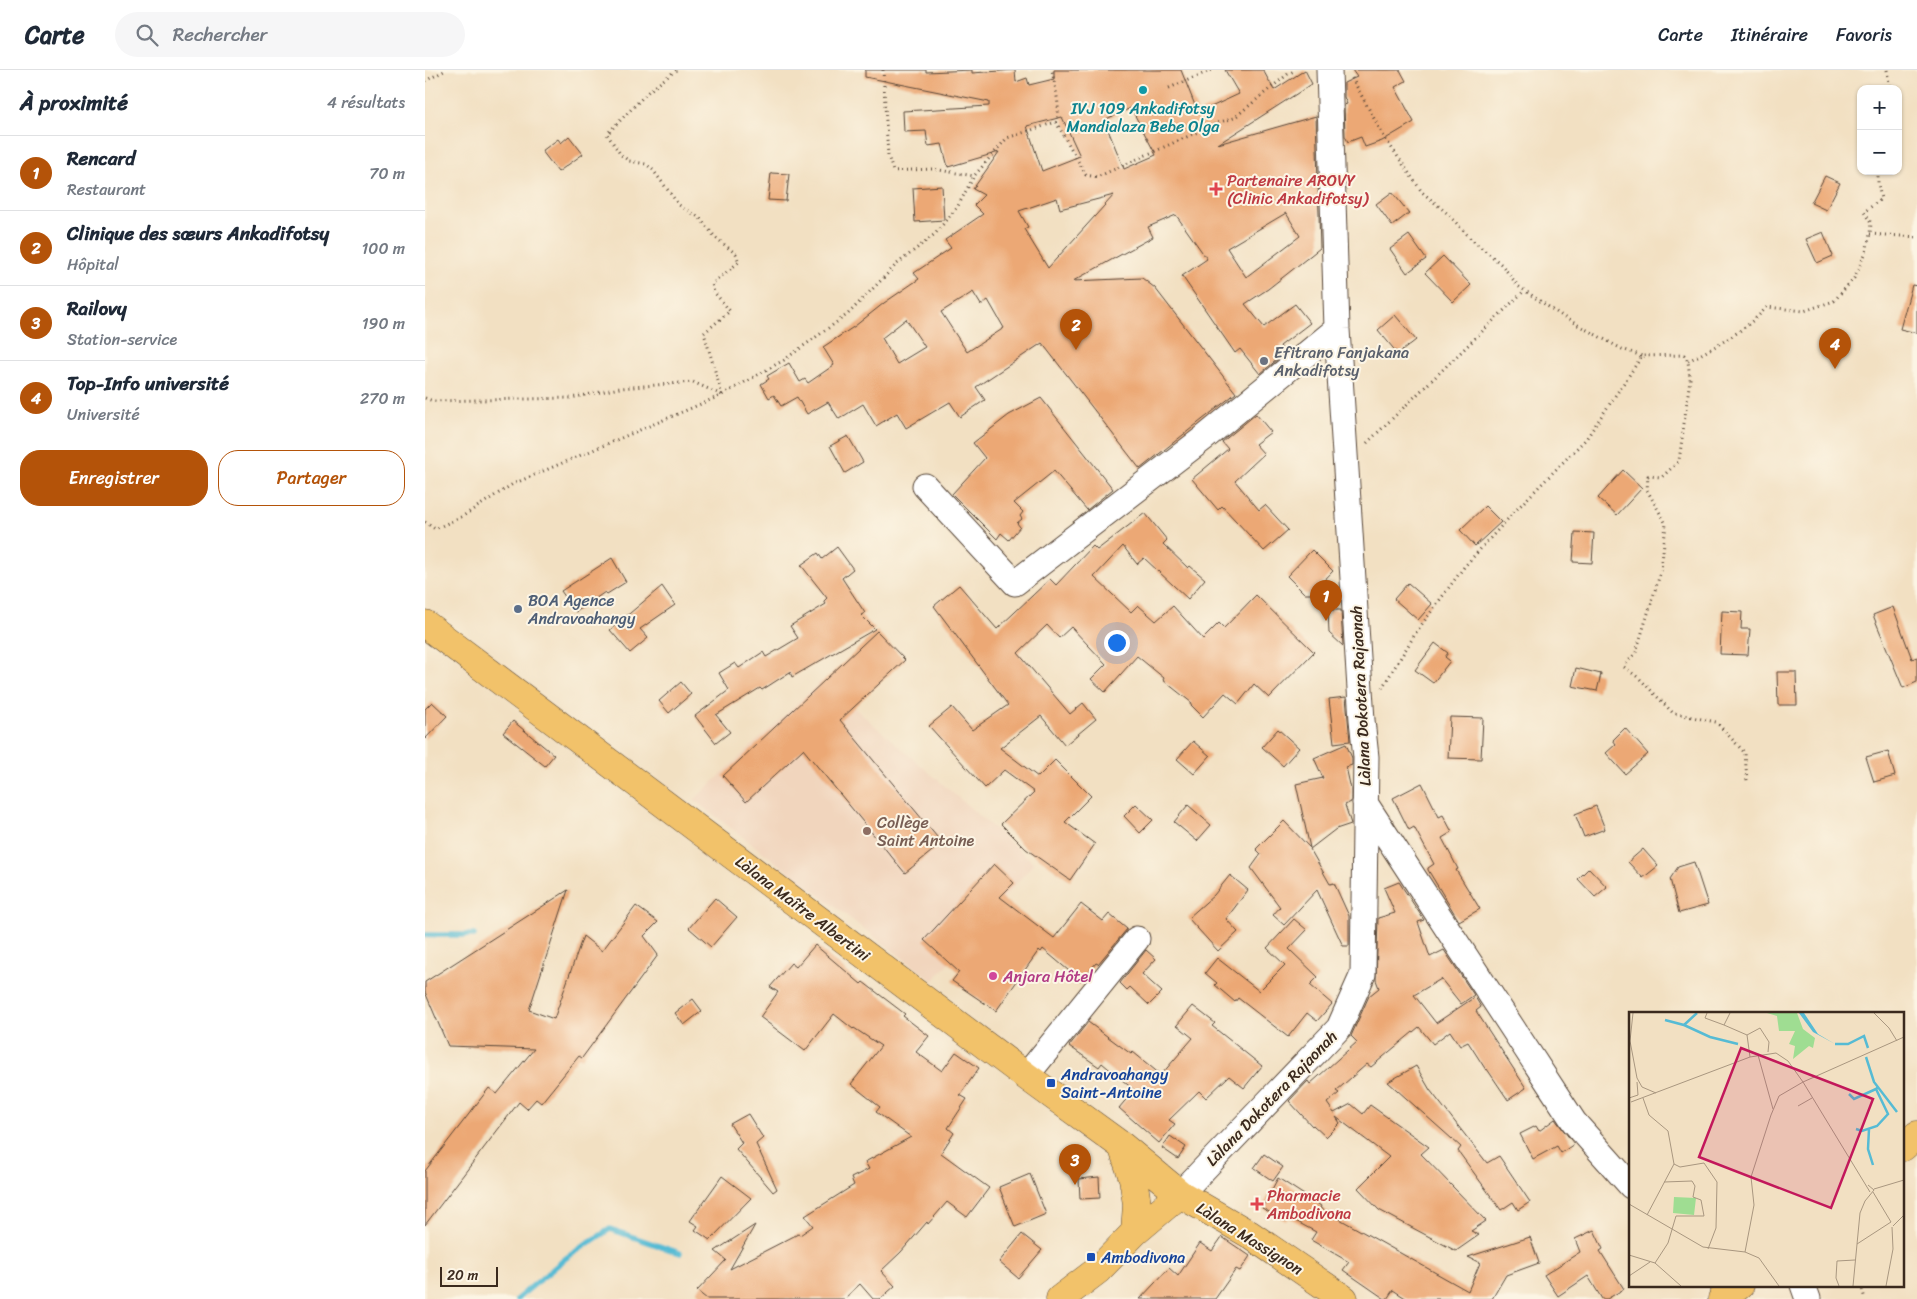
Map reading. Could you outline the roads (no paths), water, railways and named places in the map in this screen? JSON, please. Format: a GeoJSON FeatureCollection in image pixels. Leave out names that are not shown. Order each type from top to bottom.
{"type":"FeatureCollection","features":[{"type":"Feature","properties":{"kind":"main road","name":"Làlana Maître Albertini"},"geometry":{"type":"LineString","coordinates":[[425,624],[1026,1076],[1122,1146],[1180,1194]]}},
{"type":"Feature","properties":{"kind":"main road"},"geometry":{"type":"LineString","coordinates":[[1905,1145],[1917,1135]]}},
{"type":"Feature","properties":{"kind":"main road"},"geometry":{"type":"LineString","coordinates":[[1122,1146],[1133,1178],[1137,1204],[1135,1232]]}},
{"type":"Feature","properties":{"kind":"main road"},"geometry":{"type":"LineString","coordinates":[[1061,1299],[1098,1270],[1135,1232],[1180,1194]]}},
{"type":"Feature","properties":{"kind":"main road","name":"Làlana Massignon"},"geometry":{"type":"LineString","coordinates":[[1180,1194],[1249,1234],[1344,1299]]}},
{"type":"Feature","properties":{"kind":"main road"},"geometry":{"type":"LineString","coordinates":[[1078,1299],[1098,1270]]}},
{"type":"Feature","properties":{"kind":"street","name":"Làlana Dokotera Rajaonah"},"geometry":{"type":"LineString","coordinates":[[1180,1194],[1339,1028],[1363,974],[1366,756],[1362,720],[1337,329],[1340,74]]}},
{"type":"Feature","properties":{"kind":"street"},"geometry":{"type":"LineString","coordinates":[[925,486],[1015,583],[1204,438],[1337,329]]}},
{"type":"Feature","properties":{"kind":"street"},"geometry":{"type":"LineString","coordinates":[[1365,803],[1574,1122],[1629,1184]]}},
{"type":"Feature","properties":{"kind":"street"},"geometry":{"type":"LineString","coordinates":[[1026,1076],[1137,939]]}},
{"type":"Feature","properties":{"kind":"street"},"geometry":{"type":"LineString","coordinates":[[1803,1286],[1808,1299]]}},
{"type":"Feature","properties":{"kind":"waterway"},"geometry":{"type":"LineString","coordinates":[[425,935],[474,935]]}},
{"type":"Feature","properties":{"kind":"waterway"},"geometry":{"type":"LineString","coordinates":[[517,1299],[566,1258],[610,1229],[680,1253]]}},
{"type":"Feature","properties":{"kind":"place","name":"IVJ 109 Ankadifotsy Mandialaza Bebe Olga"},"geometry":{"type":"Point","coordinates":[1143,90]}},
{"type":"Feature","properties":{"kind":"place","name":"Partenaire AROVY (Clinic Ankadifotsy)"},"geometry":{"type":"Point","coordinates":[1216,189]}},
{"type":"Feature","properties":{"kind":"place","name":"Clinique des sœurs Ankadifotsy"},"geometry":{"type":"Point","coordinates":[1076,350]}},
{"type":"Feature","properties":{"kind":"place","name":"Efitrano Fanjakana Ankadifotsy"},"geometry":{"type":"Point","coordinates":[1264,361]}},
{"type":"Feature","properties":{"kind":"place","name":"Top-Info université"},"geometry":{"type":"Point","coordinates":[1835,369]}},
{"type":"Feature","properties":{"kind":"place","name":"BOA Agence Andravoahangy"},"geometry":{"type":"Point","coordinates":[518,609]}},
{"type":"Feature","properties":{"kind":"place","name":"Rencard"},"geometry":{"type":"Point","coordinates":[1326,621]}},
{"type":"Feature","properties":{"kind":"place","name":"Collège Saint Antoine"},"geometry":{"type":"Point","coordinates":[867,831]}},
{"type":"Feature","properties":{"kind":"place","name":"Anjara Hôtel"},"geometry":{"type":"Point","coordinates":[993,976]}},
{"type":"Feature","properties":{"kind":"place","name":"Andravoahangy Saint-Antoine"},"geometry":{"type":"Point","coordinates":[1051,1083]}},
{"type":"Feature","properties":{"kind":"place","name":"Railovy"},"geometry":{"type":"Point","coordinates":[1075,1185]}},
{"type":"Feature","properties":{"kind":"place","name":"Pharmacie Ambodivona"},"geometry":{"type":"Point","coordinates":[1257,1204]}},
{"type":"Feature","properties":{"kind":"place","name":"Ambodivona"},"geometry":{"type":"Point","coordinates":[1091,1257]}}]}
